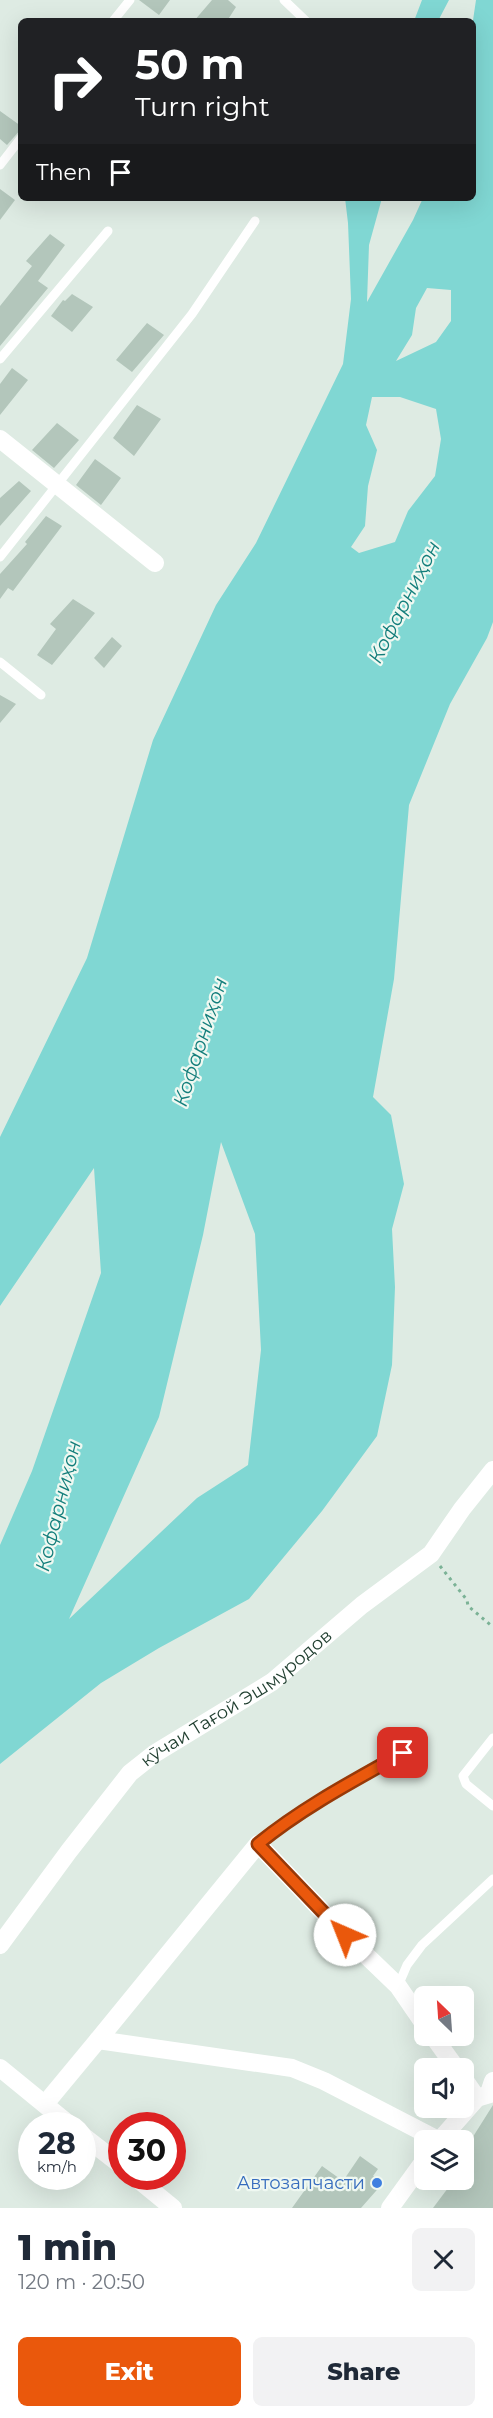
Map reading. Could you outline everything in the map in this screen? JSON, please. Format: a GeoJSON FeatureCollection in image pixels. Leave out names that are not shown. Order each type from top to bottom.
{"type":"FeatureCollection","features":[{"type":"Feature","properties":{"kind":"street"},"geometry":{"type":"LineString","coordinates":[[0,439],[155,563]]}},
{"type":"Feature","properties":{"kind":"street","name":"кӯчаи Тағой Эшмуродов"},"geometry":{"type":"LineString","coordinates":[[0,1945],[130,1773],[141,1763],[272,1683],[362,1605],[431,1554],[493,1470]]}},
{"type":"Feature","properties":{"kind":"street"},"geometry":{"type":"LineString","coordinates":[[45,2104],[258,1844],[345,1935],[398,1986],[414,2009]]}},
{"type":"Feature","properties":{"kind":"street"},"geometry":{"type":"LineString","coordinates":[[98,2040],[292,2068],[324,2081],[420,2130]]}},
{"type":"Feature","properties":{"kind":"street"},"geometry":{"type":"LineString","coordinates":[[0,2068],[54,2112]]}},
{"type":"Feature","properties":{"kind":"street"},"geometry":{"type":"LineString","coordinates":[[449,2130],[488,2091],[474,2084]]}},
{"type":"Feature","properties":{"kind":"street"},"geometry":{"type":"LineString","coordinates":[[96,2146],[108,2155]]}},
{"type":"Feature","properties":{"kind":"street"},"geometry":{"type":"LineString","coordinates":[[390,2208],[414,2175]]}},
{"type":"Feature","properties":{"kind":"street"},"geometry":{"type":"LineString","coordinates":[[151,2190],[173,2208]]}},
{"type":"Feature","properties":{"kind":"lane"},"geometry":{"type":"LineString","coordinates":[[115,18],[130,0]]}},
{"type":"Feature","properties":{"kind":"lane"},"geometry":{"type":"LineString","coordinates":[[284,0],[303,18]]}},
{"type":"Feature","properties":{"kind":"lane"},"geometry":{"type":"LineString","coordinates":[[0,165],[18,142]]}},
{"type":"Feature","properties":{"kind":"lane"},"geometry":{"type":"LineString","coordinates":[[0,557],[192,314],[255,221]]}},
{"type":"Feature","properties":{"kind":"lane"},"geometry":{"type":"LineString","coordinates":[[0,359],[108,231]]}},
{"type":"Feature","properties":{"kind":"lane"},"geometry":{"type":"LineString","coordinates":[[0,662],[41,695]]}},
{"type":"Feature","properties":{"kind":"lane"},"geometry":{"type":"LineString","coordinates":[[493,1738],[464,1776],[466,1784],[493,1806]]}},
{"type":"Feature","properties":{"kind":"lane"},"geometry":{"type":"LineString","coordinates":[[258,1844],[308,1808],[403,1753]]}},
{"type":"Feature","properties":{"kind":"lane"},"geometry":{"type":"LineString","coordinates":[[398,1986],[407,1965],[422,1945],[493,1879]]}},
{"type":"Feature","properties":{"kind":"path"},"geometry":{"type":"LineString","coordinates":[[431,1554],[467,1600],[468,1606],[493,1628]]}},
{"type":"Feature","properties":{"kind":"water"},"geometry":{"type":"Polygon","coordinates":[[[422,0],[449,0],[440,18],[415,18],[422,0]]]}},
{"type":"Feature","properties":{"kind":"water","name":"Кофарниҳон"},"geometry":{"type":"Polygon","coordinates":[[[476,0],[493,0],[493,622],[487,638],[450,704],[409,805],[394,979],[373,1097],[391,1115],[404,1184],[392,1229],[395,1287],[392,1365],[377,1436],[322,1511],[249,1599],[159,1648],[101,1683],[0,1764],[0,1545],[32,1471],[101,1273],[94,1168],[0,1306],[0,1137],[87,958],[153,740],[216,605],[256,543],[343,364],[351,299],[345,201],[381,201],[369,245],[367,302],[422,201],[476,201],[476,18],[473,18],[476,0]],[[427,288],[416,308],[412,335],[396,361],[436,342],[451,321],[451,290],[427,288]],[[372,397],[366,425],[377,450],[368,486],[365,526],[351,547],[359,553],[395,542],[408,511],[435,476],[441,439],[436,409],[400,397],[372,397]],[[221,1142],[203,1235],[159,1417],[69,1619],[197,1498],[248,1465],[261,1350],[255,1234],[221,1142]]]}},
{"type":"Feature","properties":{"kind":"building"},"geometry":{"type":"Polygon","coordinates":[[[139,0],[170,0],[159,15],[139,0]]]}},
{"type":"Feature","properties":{"kind":"building"},"geometry":{"type":"Polygon","coordinates":[[[212,0],[228,0],[236,7],[229,18],[197,18],[212,0]]]}},
{"type":"Feature","properties":{"kind":"building"},"geometry":{"type":"Polygon","coordinates":[[[0,111],[18,124],[18,132],[7,145],[0,139],[0,111]]]}},
{"type":"Feature","properties":{"kind":"building"},"geometry":{"type":"Polygon","coordinates":[[[0,189],[15,200],[0,220],[0,189]]]}},
{"type":"Feature","properties":{"kind":"building"},"geometry":{"type":"Polygon","coordinates":[[[50,234],[65,245],[38,281],[48,288],[0,346],[0,306],[32,266],[26,261],[50,234]]]}},
{"type":"Feature","properties":{"kind":"building"},"geometry":{"type":"Polygon","coordinates":[[[72,294],[93,307],[72,332],[51,316],[63,300],[65,301],[72,294]]]}},
{"type":"Feature","properties":{"kind":"building"},"geometry":{"type":"Polygon","coordinates":[[[147,323],[164,335],[132,372],[116,360],[147,323]]]}},
{"type":"Feature","properties":{"kind":"building"},"geometry":{"type":"Polygon","coordinates":[[[12,368],[28,380],[0,415],[0,384],[12,368]]]}},
{"type":"Feature","properties":{"kind":"building"},"geometry":{"type":"Polygon","coordinates":[[[137,405],[161,419],[134,456],[113,438],[137,405]]]}},
{"type":"Feature","properties":{"kind":"building"},"geometry":{"type":"Polygon","coordinates":[[[57,423],[79,440],[54,468],[32,450],[57,423]]]}},
{"type":"Feature","properties":{"kind":"building"},"geometry":{"type":"Polygon","coordinates":[[[95,459],[121,478],[101,505],[76,485],[95,459]]]}},
{"type":"Feature","properties":{"kind":"building"},"geometry":{"type":"Polygon","coordinates":[[[19,481],[31,491],[0,526],[0,498],[19,481]]]}},
{"type":"Feature","properties":{"kind":"building"},"geometry":{"type":"Polygon","coordinates":[[[46,516],[62,526],[13,591],[8,588],[0,599],[0,574],[27,544],[25,542],[46,516]]]}},
{"type":"Feature","properties":{"kind":"building"},"geometry":{"type":"Polygon","coordinates":[[[73,599],[95,613],[52,665],[37,655],[56,629],[50,624],[73,599]]]}},
{"type":"Feature","properties":{"kind":"building"},"geometry":{"type":"Polygon","coordinates":[[[112,637],[122,646],[104,668],[94,658],[112,637]]]}},
{"type":"Feature","properties":{"kind":"building"},"geometry":{"type":"Polygon","coordinates":[[[0,695],[16,704],[0,723],[0,695]]]}},
{"type":"Feature","properties":{"kind":"building"},"geometry":{"type":"Polygon","coordinates":[[[493,2105],[493,2208],[433,2208],[446,2190],[474,2190],[474,2135],[493,2105]]]}},
{"type":"Feature","properties":{"kind":"building"},"geometry":{"type":"Polygon","coordinates":[[[360,2156],[378,2169],[373,2176],[383,2183],[361,2208],[292,2208],[322,2166],[343,2181],[360,2156]]]}},
{"type":"Feature","properties":{"kind":"place","name":"Автозапчасти"},"geometry":{"type":"Point","coordinates":[377,2183]}},
{"type":"Feature","properties":{"kind":"route"},"geometry":{"type":"LineString","coordinates":[[345,1935],[258,1844],[308,1808],[403,1753]]}}]}
